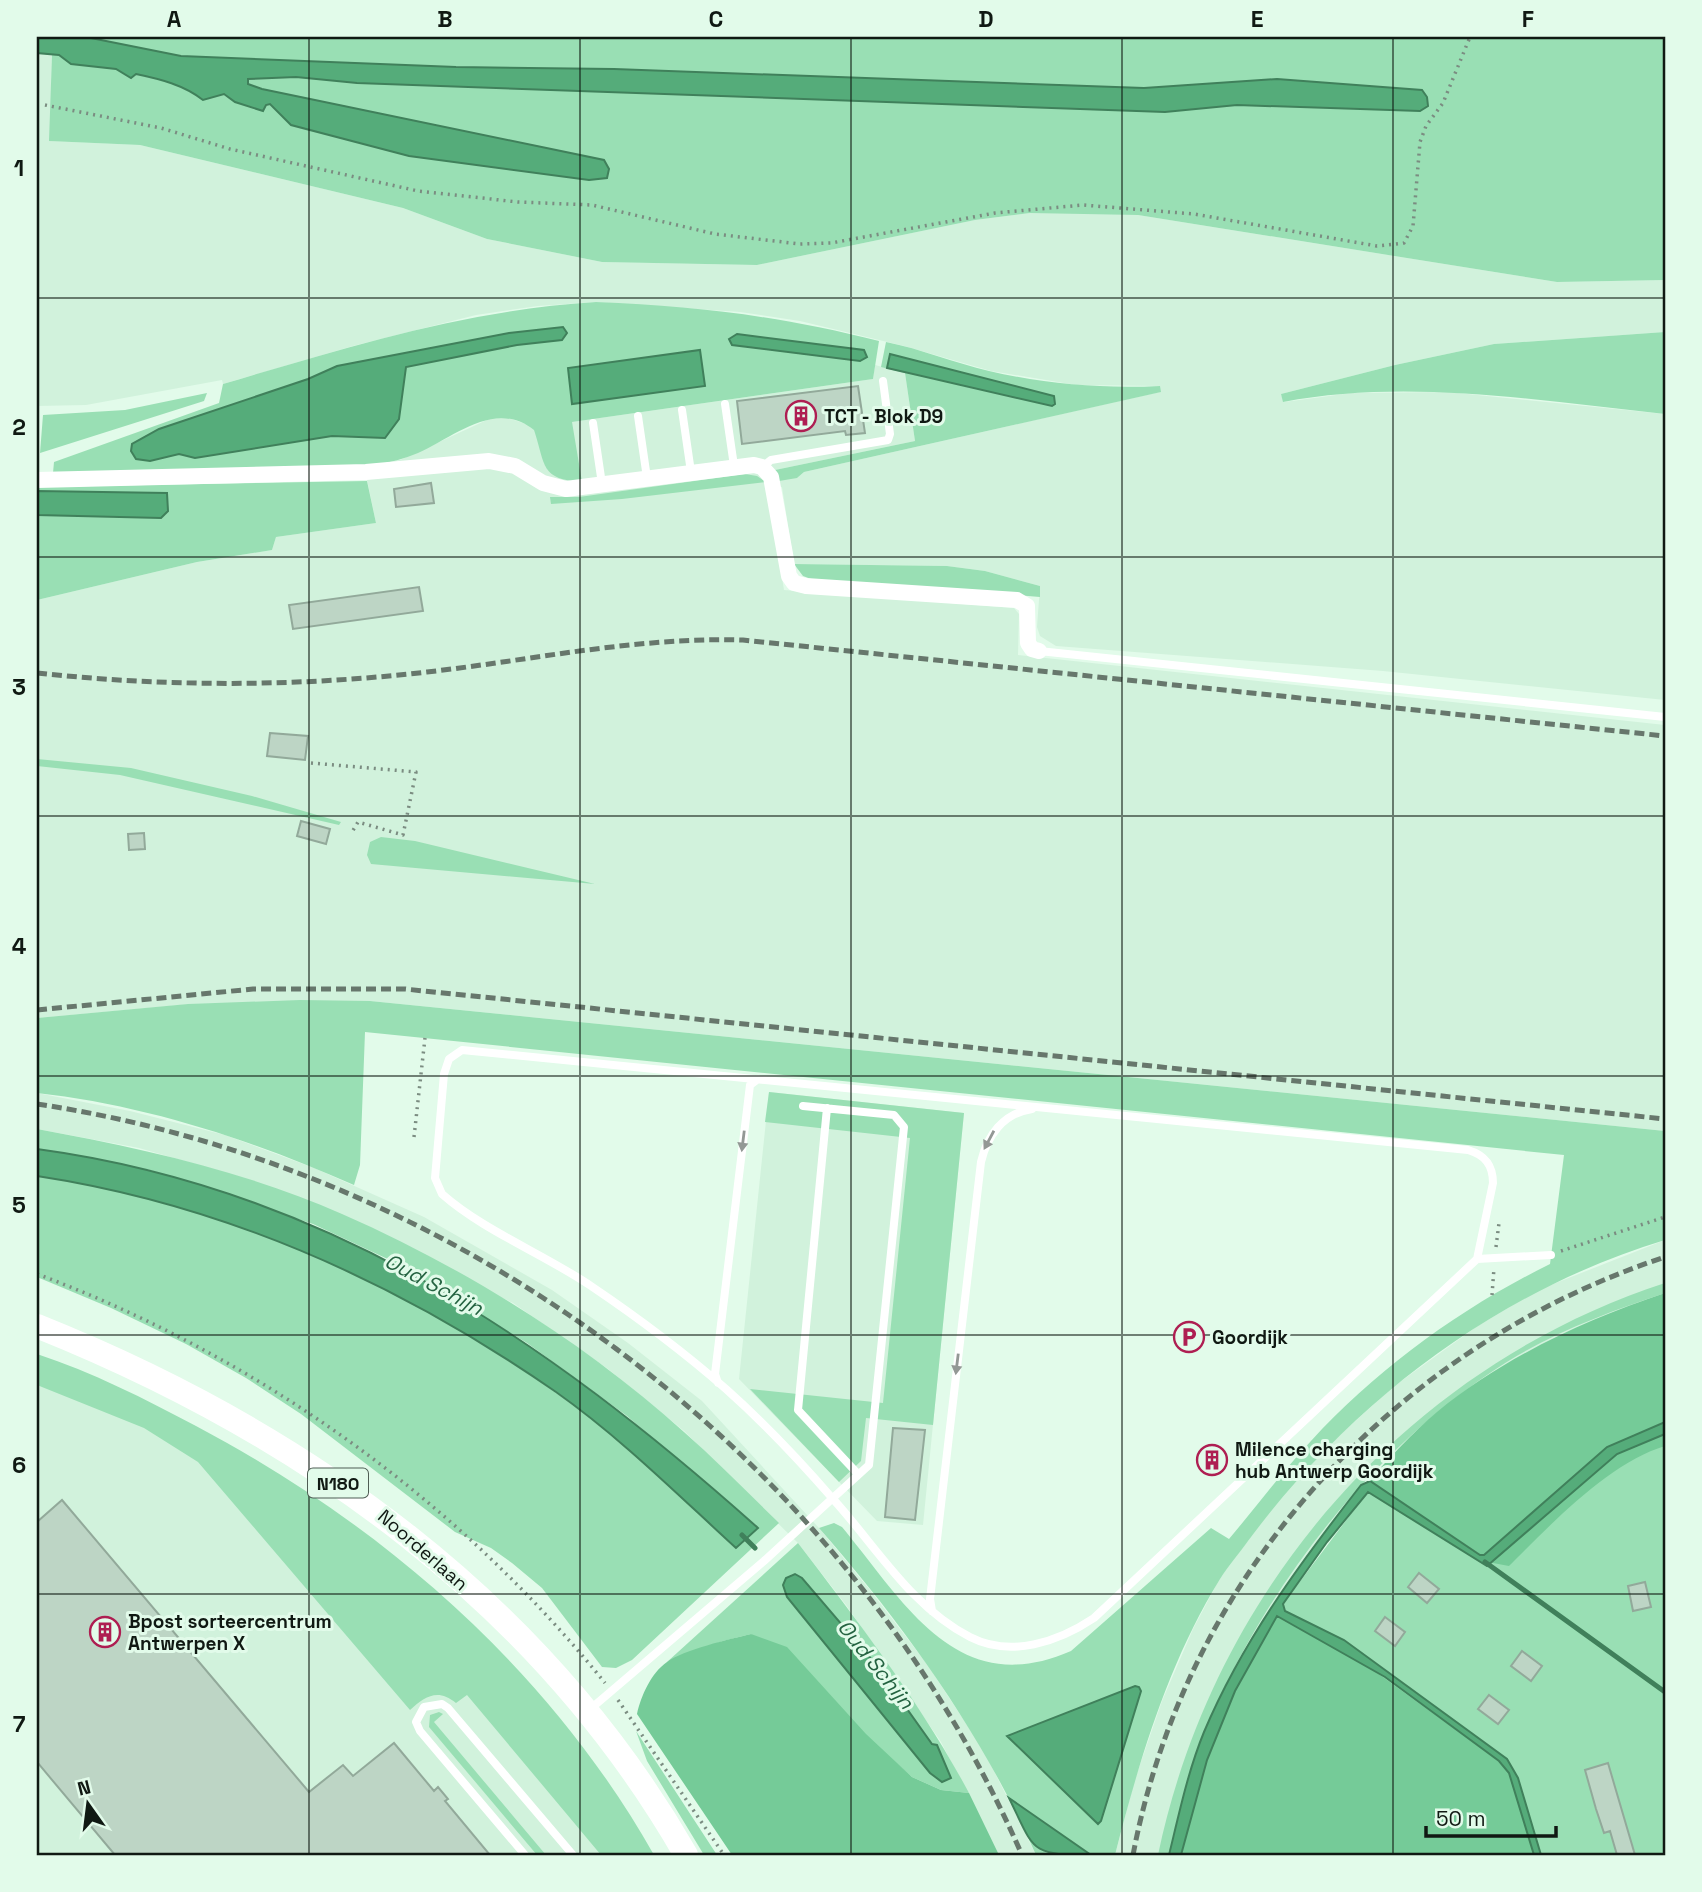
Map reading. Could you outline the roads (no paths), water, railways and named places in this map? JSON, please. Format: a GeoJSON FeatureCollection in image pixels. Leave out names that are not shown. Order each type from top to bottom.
{"type":"FeatureCollection","features":[{"type":"Feature","properties":{"kind":"main road","name":"Noorderlaan"},"geometry":{"type":"LineString","coordinates":[[37,1326],[92,1348],[193,1396],[287,1449],[369,1504],[448,1569],[519,1636],[588,1711],[665,1818],[686,1855]]}},
{"type":"Feature","properties":{"kind":"street"},"geometry":{"type":"LineString","coordinates":[[37,480],[366,472],[489,461],[515,466],[555,488],[734,466],[762,467],[768,472],[772,483],[789,576],[794,583],[1017,600],[1027,606],[1028,643],[1032,649],[1039,651]]}},
{"type":"Feature","properties":{"kind":"lane"},"geometry":{"type":"LineString","coordinates":[[762,467],[771,460],[888,440],[890,434],[883,381]]}},
{"type":"Feature","properties":{"kind":"lane"},"geometry":{"type":"LineString","coordinates":[[724,404],[734,466]]}},
{"type":"Feature","properties":{"kind":"lane"},"geometry":{"type":"LineString","coordinates":[[682,410],[691,472]]}},
{"type":"Feature","properties":{"kind":"lane"},"geometry":{"type":"LineString","coordinates":[[638,416],[647,478]]}},
{"type":"Feature","properties":{"kind":"lane"},"geometry":{"type":"LineString","coordinates":[[593,423],[602,484]]}},
{"type":"Feature","properties":{"kind":"lane"},"geometry":{"type":"LineString","coordinates":[[1039,651],[1665,717]]}},
{"type":"Feature","properties":{"kind":"lane"},"geometry":{"type":"LineString","coordinates":[[462,1050],[1045,1108],[1476,1153],[1490,1165],[1493,1174],[1477,1259],[1094,1618],[1073,1632],[1028,1646],[1001,1648],[972,1639],[932,1611],[832,1498],[719,1384],[591,1286],[442,1194],[435,1178],[444,1074],[449,1059],[462,1050]]}},
{"type":"Feature","properties":{"kind":"lane"},"geometry":{"type":"LineString","coordinates":[[719,1384],[715,1374],[749,1088],[752,1081],[758,1079]]}},
{"type":"Feature","properties":{"kind":"lane"},"geometry":{"type":"LineString","coordinates":[[588,1711],[869,1465],[904,1127],[894,1115],[803,1106]]}},
{"type":"Feature","properties":{"kind":"lane"},"geometry":{"type":"LineString","coordinates":[[827,1108],[798,1410],[858,1474]]}},
{"type":"Feature","properties":{"kind":"lane"},"geometry":{"type":"LineString","coordinates":[[932,1611],[930,1599],[985,1144],[995,1128],[1010,1117],[1027,1110],[1045,1108]]}},
{"type":"Feature","properties":{"kind":"lane"},"geometry":{"type":"LineString","coordinates":[[1477,1259],[1551,1255]]}},
{"type":"Feature","properties":{"kind":"lane"},"geometry":{"type":"LineString","coordinates":[[525,1855],[419,1731],[416,1722],[424,1707],[442,1703],[448,1708],[573,1855]]}},
{"type":"Feature","properties":{"kind":"waterway","name":"Oud Schijn"},"geometry":{"type":"LineString","coordinates":[[742,1535],[755,1548]]}},
{"type":"Feature","properties":{"kind":"waterway"},"geometry":{"type":"LineString","coordinates":[[1485,1562],[1665,1692]]}},
{"type":"Feature","properties":{"kind":"railway"},"geometry":{"type":"LineString","coordinates":[[37,673],[134,681],[281,683],[427,672],[663,642],[743,640],[1665,736]]}},
{"type":"Feature","properties":{"kind":"railway"},"geometry":{"type":"LineString","coordinates":[[37,1010],[253,989],[405,989],[1665,1119]]}},
{"type":"Feature","properties":{"kind":"railway"},"geometry":{"type":"LineString","coordinates":[[37,1104],[195,1138],[346,1193],[490,1265],[624,1355],[747,1460],[855,1580],[947,1712],[1022,1855]]}},
{"type":"Feature","properties":{"kind":"railway"},"geometry":{"type":"LineString","coordinates":[[1133,1855],[1160,1752],[1201,1656],[1253,1566],[1318,1484],[1392,1411],[1475,1348],[1567,1297],[1665,1257]]}},
{"type":"Feature","properties":{"kind":"place","name":"TCT - Blok D9"},"geometry":{"type":"Point","coordinates":[801,416]}},
{"type":"Feature","properties":{"kind":"place","name":"Goordijk"},"geometry":{"type":"Point","coordinates":[1189,1337]}},
{"type":"Feature","properties":{"kind":"place","name":"Milence charging hub Antwerp Goordijk"},"geometry":{"type":"Point","coordinates":[1212,1460]}},
{"type":"Feature","properties":{"kind":"place","name":"Bpost sorteercentrum Antwerpen X"},"geometry":{"type":"Point","coordinates":[105,1632]}}]}
